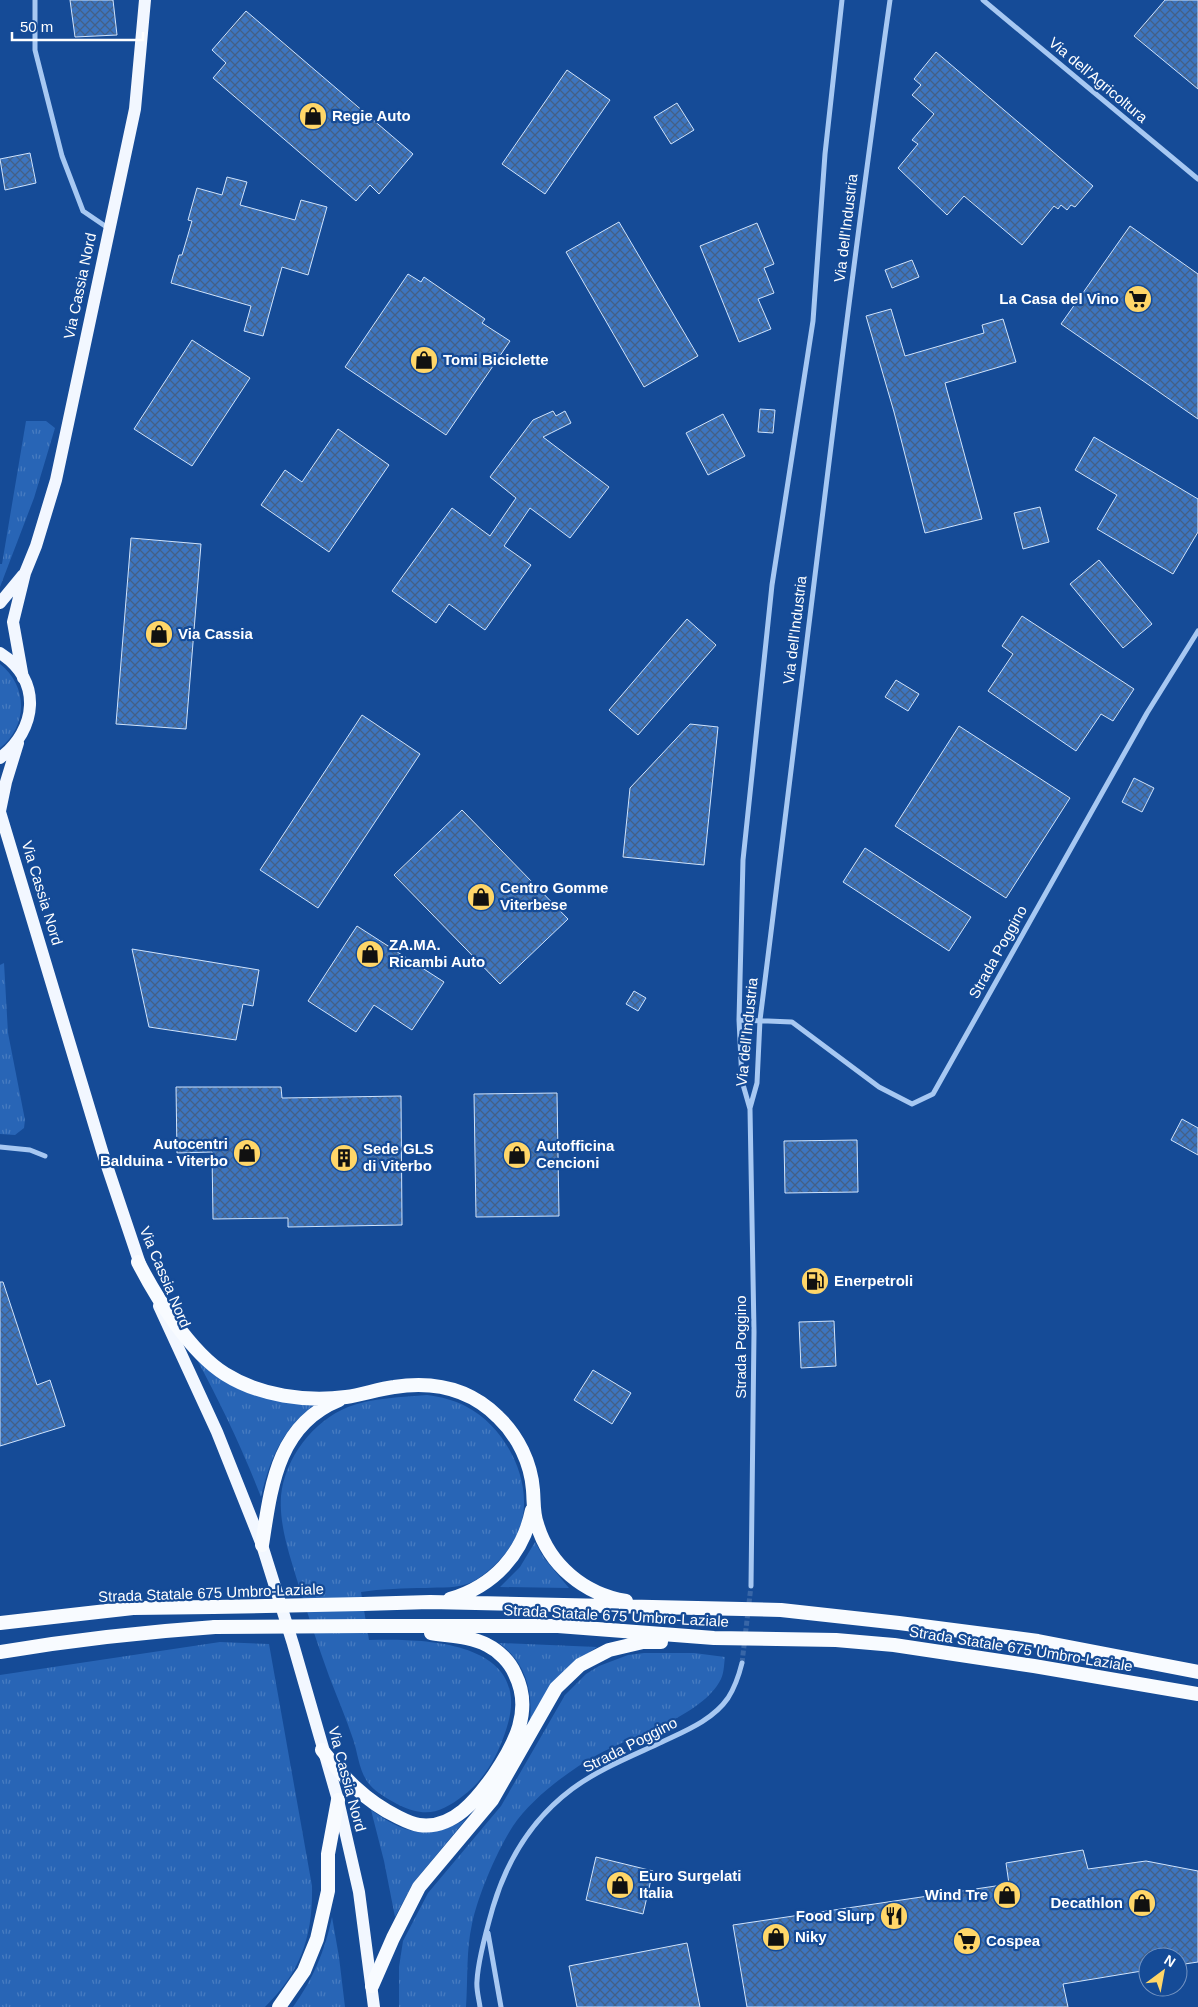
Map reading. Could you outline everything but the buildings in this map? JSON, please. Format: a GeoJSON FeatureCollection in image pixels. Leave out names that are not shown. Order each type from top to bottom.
{"type":"FeatureCollection","features":[{"type":"Feature","properties":{"kind":"highway"},"geometry":{"type":"LineString","coordinates":[[138,1262],[161,1304],[190,1341],[224,1374],[256,1388],[289,1396],[328,1398],[347,1397],[394,1387],[428,1384],[451,1389],[473,1398],[498,1417],[518,1442],[530,1473],[533,1507],[539,1531],[550,1554],[572,1578],[601,1595],[633,1602],[781,1610]]}},
{"type":"Feature","properties":{"kind":"highway"},"geometry":{"type":"LineString","coordinates":[[262,1545],[270,1493],[284,1451],[300,1427],[310,1417],[328,1405],[347,1397]]}},
{"type":"Feature","properties":{"kind":"highway"},"geometry":{"type":"LineString","coordinates":[[430,1602],[446,1600],[468,1593],[501,1571],[522,1541],[533,1507]]}},
{"type":"Feature","properties":{"kind":"highway","name":"Strada Statale 675 Umbro-Laziale"},"geometry":{"type":"LineString","coordinates":[[0,1624],[133,1608],[430,1602],[781,1610],[840,1615],[1038,1641],[1198,1672]]}},
{"type":"Feature","properties":{"kind":"highway"},"geometry":{"type":"LineString","coordinates":[[322,1750],[346,1780],[370,1802],[394,1815],[419,1825],[442,1822],[462,1812],[479,1796],[506,1758],[518,1731],[523,1707],[520,1684],[506,1660],[486,1644],[471,1639],[391,1626]]}},
{"type":"Feature","properties":{"kind":"highway","name":"Strada Statale 675 Umbro-Laziale"},"geometry":{"type":"LineString","coordinates":[[0,1652],[143,1632],[215,1627],[558,1626],[714,1638],[836,1640],[894,1645],[1034,1666],[1198,1694]]}},
{"type":"Feature","properties":{"kind":"highway"},"geometry":{"type":"LineString","coordinates":[[372,1986],[393,1938],[419,1887],[492,1800],[547,1702],[567,1676],[594,1657],[626,1644],[714,1638]]}},
{"type":"Feature","properties":{"kind":"highway"},"geometry":{"type":"LineString","coordinates":[[0,1658],[75,1640]]}},
{"type":"Feature","properties":{"kind":"highway"},"geometry":{"type":"LineString","coordinates":[[279,2007],[304,1972],[317,1940],[328,1892],[328,1854],[338,1800]]}},
{"type":"Feature","properties":{"kind":"main road","name":"Via Cassia Nord"},"geometry":{"type":"LineString","coordinates":[[145,0],[135,109],[108,228],[56,480],[36,546],[25,574],[13,622],[28,690],[29,716],[19,740],[6,782],[0,811],[103,1154],[138,1262],[217,1432],[268,1564],[338,1800],[359,1892],[374,2007]]}},
{"type":"Feature","properties":{"kind":"main road","name":"Via Cassia Nord"},"geometry":{"type":"LineString","coordinates":[[0,604],[25,574]]}},
{"type":"Feature","properties":{"kind":"main road"},"geometry":{"type":"LineString","coordinates":[[0,653],[16,666],[24,678]]}},
{"type":"Feature","properties":{"kind":"main road"},"geometry":{"type":"LineString","coordinates":[[0,758],[19,740]]}},
{"type":"Feature","properties":{"kind":"street"},"geometry":{"type":"LineString","coordinates":[[35,0],[35,50],[62,156],[82,211],[108,228]]}},
{"type":"Feature","properties":{"kind":"street","name":"Via dell'Industria"},"geometry":{"type":"LineString","coordinates":[[750,1108],[742,1081],[739,1020],[743,860],[772,585],[813,321],[825,154],[842,0]]}},
{"type":"Feature","properties":{"kind":"street","name":"Via dell'Industria"},"geometry":{"type":"LineString","coordinates":[[750,1108],[757,1083],[760,1020],[813,586],[890,0]]}},
{"type":"Feature","properties":{"kind":"street","name":"Via dell'Agricoltura"},"geometry":{"type":"LineString","coordinates":[[983,0],[1198,179]]}},
{"type":"Feature","properties":{"kind":"street","name":"Strada Poggino"},"geometry":{"type":"LineString","coordinates":[[739,1020],[792,1022],[879,1087],[912,1104],[933,1094],[1147,713],[1198,631]]}},
{"type":"Feature","properties":{"kind":"street","name":"Strada Poggino"},"geometry":{"type":"LineString","coordinates":[[750,1108],[754,1332],[751,1586]]}},
{"type":"Feature","properties":{"kind":"street"},"geometry":{"type":"LineString","coordinates":[[0,1147],[30,1150],[45,1156]]}},
{"type":"Feature","properties":{"kind":"street","name":"Strada Poggino"},"geometry":{"type":"LineString","coordinates":[[480,2007],[477,1981],[487,1928],[497,1894],[511,1860],[527,1834],[544,1815],[572,1790],[604,1769],[708,1718],[727,1699],[737,1680],[742,1663]]}},
{"type":"Feature","properties":{"kind":"street","name":"Strada Poggino"},"geometry":{"type":"LineString","coordinates":[[487,1928],[501,2007]]}},
{"type":"Feature","properties":{"kind":"green space"},"geometry":{"type":"Polygon","coordinates":[[[26,421],[46,421],[55,428],[34,498],[0,587],[0,564],[2,564],[26,421]]]}},
{"type":"Feature","properties":{"kind":"green space"},"geometry":{"type":"Polygon","coordinates":[[[0,664],[16,683],[20,694],[21,706],[20,718],[16,729],[0,748],[0,664]]]}},
{"type":"Feature","properties":{"kind":"green space"},"geometry":{"type":"Polygon","coordinates":[[[4,963],[8,1033],[25,1120],[24,1128],[15,1135],[0,1134],[0,965],[4,963]]]}},
{"type":"Feature","properties":{"kind":"green space"},"geometry":{"type":"Polygon","coordinates":[[[195,1356],[220,1379],[237,1387],[317,1403],[295,1422],[280,1444],[269,1469],[261,1497],[230,1425],[195,1356]]]}},
{"type":"Feature","properties":{"kind":"green space"},"geometry":{"type":"Polygon","coordinates":[[[427,1395],[448,1399],[462,1405],[493,1427],[512,1455],[519,1471],[523,1487],[524,1504],[522,1520],[510,1547],[490,1570],[474,1581],[450,1587],[361,1592],[369,1640],[420,1641],[447,1645],[472,1652],[492,1663],[506,1680],[511,1703],[505,1733],[498,1751],[484,1775],[471,1789],[448,1806],[433,1812],[417,1811],[399,1805],[373,1788],[363,1775],[353,1739],[325,1665],[298,1583],[286,1541],[281,1507],[281,1496],[288,1468],[303,1442],[323,1421],[335,1413],[357,1404],[387,1398],[427,1395]]]}},
{"type":"Feature","properties":{"kind":"green space"},"geometry":{"type":"Polygon","coordinates":[[[535,1542],[544,1558],[569,1588],[500,1587],[520,1567],[535,1542]]]}},
{"type":"Feature","properties":{"kind":"green space"},"geometry":{"type":"Polygon","coordinates":[[[220,1642],[269,1644],[312,1886],[312,1904],[307,1937],[296,1967],[288,1980],[265,2007],[0,2007],[0,1675],[220,1642]]]}},
{"type":"Feature","properties":{"kind":"green space"},"geometry":{"type":"Polygon","coordinates":[[[499,1643],[597,1647],[566,1670],[550,1688],[530,1721],[530,1698],[525,1678],[515,1659],[499,1643]]]}},
{"type":"Feature","properties":{"kind":"green space"},"geometry":{"type":"Polygon","coordinates":[[[644,1653],[694,1653],[725,1657],[723,1674],[712,1692],[699,1704],[665,1724],[597,1755],[562,1777],[530,1806],[513,1826],[483,1887],[475,1912],[469,1944],[466,2007],[399,2007],[399,1967],[403,1941],[428,1893],[501,1806],[565,1695],[586,1674],[599,1666],[628,1655],[644,1653]]]}},
{"type":"Feature","properties":{"kind":"green space"},"geometry":{"type":"Polygon","coordinates":[[[371,1810],[395,1825],[417,1832],[440,1830],[466,1819],[413,1883],[395,1917],[384,1861],[371,1810]]]}},
{"type":"Feature","properties":{"kind":"green space"},"geometry":{"type":"Polygon","coordinates":[[[332,1917],[345,2007],[293,2007],[307,1986],[317,1964],[326,1941],[332,1917]]]}},
{"type":"Feature","properties":{"kind":"tunnel"},"geometry":{"type":"LineString","coordinates":[[742,1663],[751,1586]]}},
{"type":"Feature","properties":{"kind":"place","name":"Regie Auto"},"geometry":{"type":"Point","coordinates":[313,116]}},
{"type":"Feature","properties":{"kind":"place","name":"La Casa del Vino"},"geometry":{"type":"Point","coordinates":[1138,299]}},
{"type":"Feature","properties":{"kind":"place","name":"Tomi Biciclette"},"geometry":{"type":"Point","coordinates":[424,360]}},
{"type":"Feature","properties":{"kind":"place","name":"Via Cassia"},"geometry":{"type":"Point","coordinates":[159,634]}},
{"type":"Feature","properties":{"kind":"place","name":"Centro Gomme Viterbese"},"geometry":{"type":"Point","coordinates":[481,897]}},
{"type":"Feature","properties":{"kind":"place","name":"ZA.MA. Ricambi Auto"},"geometry":{"type":"Point","coordinates":[370,954]}},
{"type":"Feature","properties":{"kind":"place","name":"Autocentri Balduina - Viterbo"},"geometry":{"type":"Point","coordinates":[247,1153]}},
{"type":"Feature","properties":{"kind":"place","name":"Autofficina Cencioni"},"geometry":{"type":"Point","coordinates":[517,1155]}},
{"type":"Feature","properties":{"kind":"place","name":"Sede GLS di Viterbo"},"geometry":{"type":"Point","coordinates":[344,1158]}},
{"type":"Feature","properties":{"kind":"place","name":"Enerpetroli"},"geometry":{"type":"Point","coordinates":[815,1281]}},
{"type":"Feature","properties":{"kind":"place","name":"Euro Surgelati Italia"},"geometry":{"type":"Point","coordinates":[620,1885]}},
{"type":"Feature","properties":{"kind":"place","name":"Wind Tre"},"geometry":{"type":"Point","coordinates":[1007,1895]}},
{"type":"Feature","properties":{"kind":"place","name":"Decathlon"},"geometry":{"type":"Point","coordinates":[1142,1903]}},
{"type":"Feature","properties":{"kind":"place","name":"Food Slurp"},"geometry":{"type":"Point","coordinates":[894,1916]}},
{"type":"Feature","properties":{"kind":"place","name":"Niky"},"geometry":{"type":"Point","coordinates":[776,1937]}},
{"type":"Feature","properties":{"kind":"place","name":"Cospea"},"geometry":{"type":"Point","coordinates":[967,1941]}}]}
